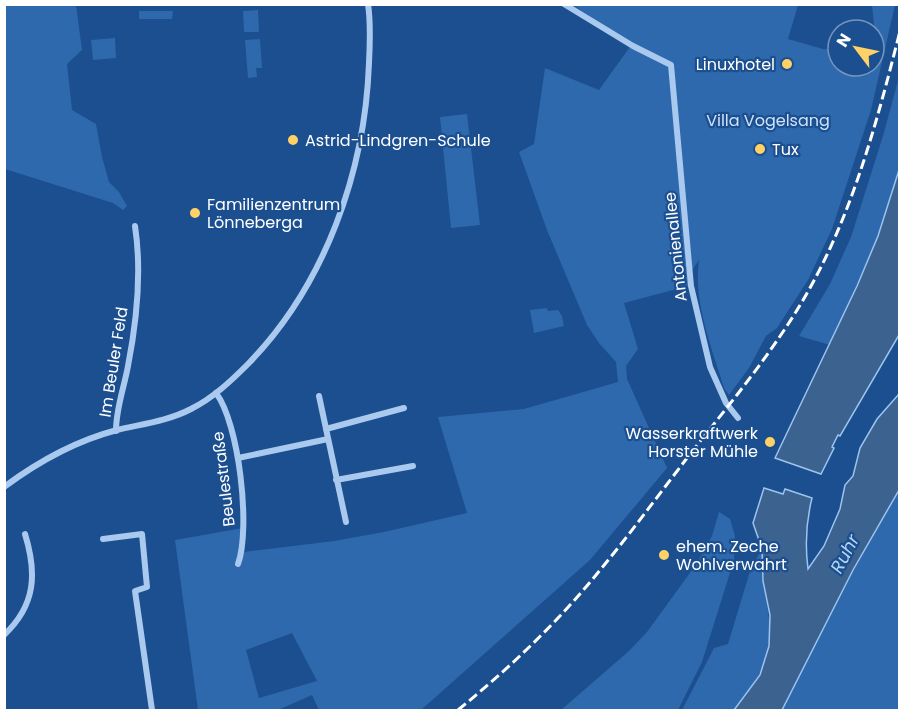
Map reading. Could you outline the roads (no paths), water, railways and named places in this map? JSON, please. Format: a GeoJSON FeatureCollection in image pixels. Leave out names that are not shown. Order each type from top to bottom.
{"type":"FeatureCollection","features":[{"type":"Feature","properties":{"kind":"street"},"geometry":{"type":"LineString","coordinates":[[4,487],[64,449],[116,430],[169,418],[188,411],[216,393],[242,370],[278,330],[309,284],[328,243],[348,189],[363,122],[368,87],[370,34],[368,4]]}},
{"type":"Feature","properties":{"kind":"street","name":"Antonienallee"},"geometry":{"type":"LineString","coordinates":[[564,4],[633,46],[671,65],[694,303],[710,367],[726,403],[738,418]]}},
{"type":"Feature","properties":{"kind":"street","name":"Im Beuler Feld"},"geometry":{"type":"LineString","coordinates":[[116,430],[116,415],[125,382],[134,330],[138,268],[135,226]]}},
{"type":"Feature","properties":{"kind":"street","name":"Beulestraße"},"geometry":{"type":"LineString","coordinates":[[216,393],[224,402],[238,458],[243,528],[242,552],[238,564]]}},
{"type":"Feature","properties":{"kind":"street"},"geometry":{"type":"LineString","coordinates":[[319,396],[346,522]]}},
{"type":"Feature","properties":{"kind":"street"},"geometry":{"type":"LineString","coordinates":[[326,429],[404,408]]}},
{"type":"Feature","properties":{"kind":"street"},"geometry":{"type":"LineString","coordinates":[[238,458],[328,439]]}},
{"type":"Feature","properties":{"kind":"street"},"geometry":{"type":"LineString","coordinates":[[336,480],[413,466]]}},
{"type":"Feature","properties":{"kind":"street"},"geometry":{"type":"LineString","coordinates":[[4,635],[20,618],[33,581],[32,556],[25,534]]}},
{"type":"Feature","properties":{"kind":"street"},"geometry":{"type":"LineString","coordinates":[[104,539],[142,534],[147,587],[135,591],[152,711]]}},
{"type":"Feature","properties":{"kind":"water"},"geometry":{"type":"Polygon","coordinates":[[[899,170],[899,335],[840,436],[838,435],[821,474],[775,458],[857,286],[878,236],[899,170]]]}},
{"type":"Feature","properties":{"kind":"water","name":"Ruhr"},"geometry":{"type":"Polygon","coordinates":[[[899,394],[899,490],[853,570],[782,710],[734,710],[760,675],[769,646],[770,615],[763,581],[762,549],[753,523],[764,488],[783,494],[785,489],[812,498],[808,516],[808,569],[824,546],[840,509],[845,485],[853,476],[860,448],[877,419],[899,394]]]}},
{"type":"Feature","properties":{"kind":"railway"},"geometry":{"type":"LineString","coordinates":[[458,710],[536,641],[594,577],[747,382],[796,312],[836,235],[858,178],[900,31]]}},
{"type":"Feature","properties":{"kind":"place","name":"Linuxhotel"},"geometry":{"type":"Point","coordinates":[787,64]}},
{"type":"Feature","properties":{"kind":"place","name":"Astrid-Lindgren-Schule"},"geometry":{"type":"Point","coordinates":[293,140]}},
{"type":"Feature","properties":{"kind":"place","name":"Tux"},"geometry":{"type":"Point","coordinates":[760,149]}},
{"type":"Feature","properties":{"kind":"place","name":"Familienzentrum Lönneberga"},"geometry":{"type":"Point","coordinates":[195,213]}},
{"type":"Feature","properties":{"kind":"place","name":"Wasserkraftwerk Horster Mühle"},"geometry":{"type":"Point","coordinates":[770,442]}},
{"type":"Feature","properties":{"kind":"place","name":"ehem. Zeche Wohlverwahrt"},"geometry":{"type":"Point","coordinates":[664,555]}},
{"type":"Feature","properties":{"kind":"park label","name":"Villa Vogelsang"},"geometry":{"type":"Point","coordinates":[768,120]}}]}
